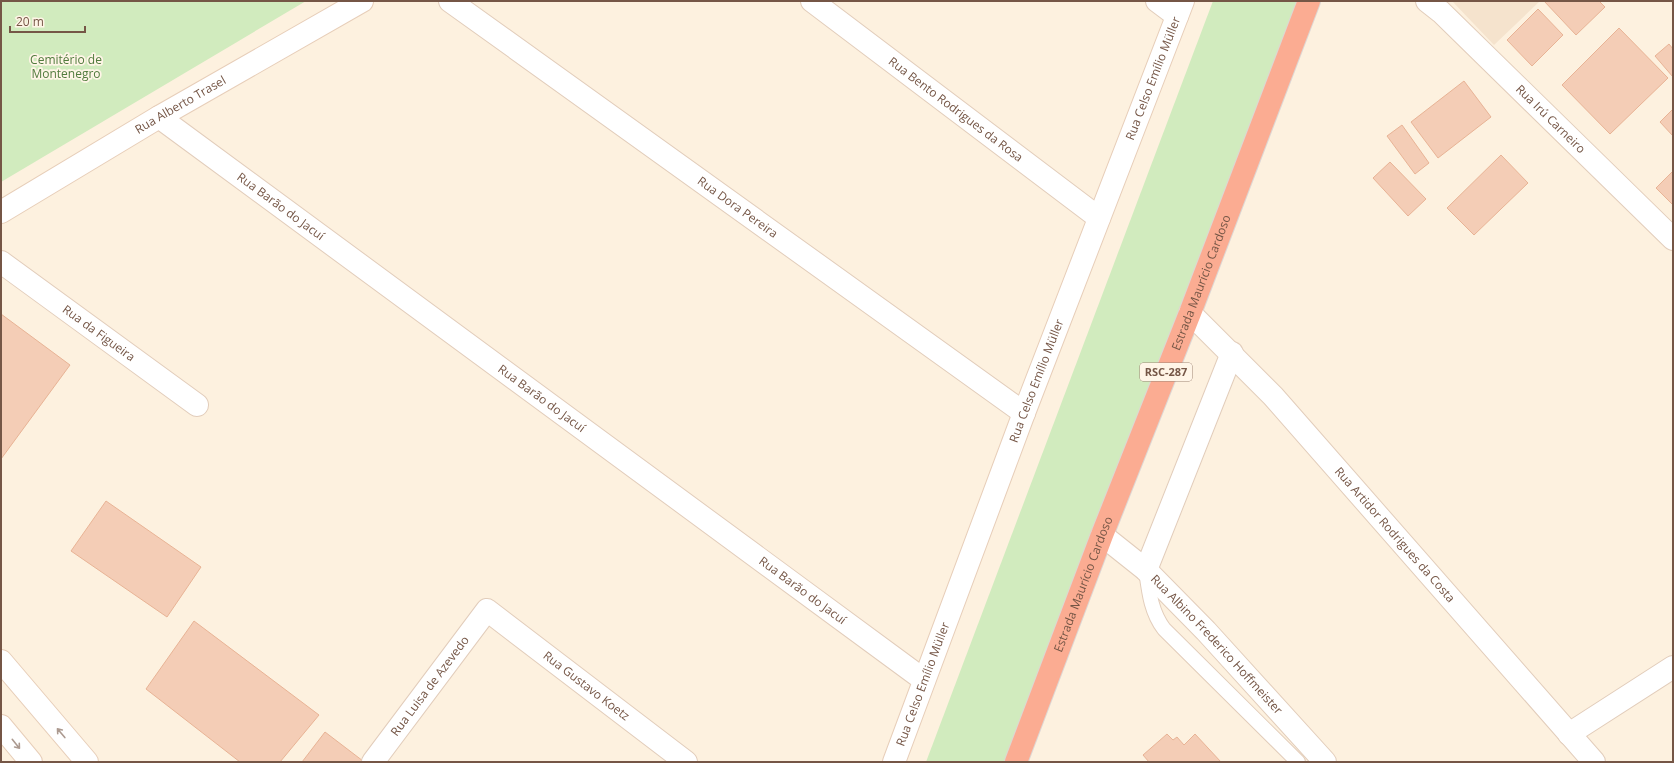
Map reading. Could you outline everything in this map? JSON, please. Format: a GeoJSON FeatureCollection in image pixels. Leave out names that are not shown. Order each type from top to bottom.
{"type":"FeatureCollection","features":[{"type":"Feature","properties":{"kind":"highway","name":"Estrada Maurício Cardoso"},"geometry":{"type":"LineString","coordinates":[[1019,756],[1102,535],[1190,313],[1309,1]]}},
{"type":"Feature","properties":{"kind":"street","name":"Rua Alberto Trasel"},"geometry":{"type":"LineString","coordinates":[[1,212],[158,117],[362,1]]}},
{"type":"Feature","properties":{"kind":"street","name":"Rua Dora Pereira"},"geometry":{"type":"LineString","coordinates":[[450,1],[1024,413]]}},
{"type":"Feature","properties":{"kind":"street","name":"Rua Bento Rodrigues da Rosa"},"geometry":{"type":"LineString","coordinates":[[812,1],[1099,218]]}},
{"type":"Feature","properties":{"kind":"street"},"geometry":{"type":"LineString","coordinates":[[1157,1],[1180,8]]}},
{"type":"Feature","properties":{"kind":"street","name":"Rua Irú Carneiro"},"geometry":{"type":"LineString","coordinates":[[1427,1],[1441,12],[1673,239]]}},
{"type":"Feature","properties":{"kind":"street","name":"Rua Celso Emílio Müller"},"geometry":{"type":"LineString","coordinates":[[894,762],[1024,413],[1180,8]]}},
{"type":"Feature","properties":{"kind":"street","name":"Rua Barão do Jacuí"},"geometry":{"type":"LineString","coordinates":[[158,117],[924,680]]}},
{"type":"Feature","properties":{"kind":"street","name":"Rua da Figueira"},"geometry":{"type":"LineString","coordinates":[[1,262],[197,405]]}},
{"type":"Feature","properties":{"kind":"street","name":"Rua Artidor Rodrigues da Costa"},"geometry":{"type":"LineString","coordinates":[[1190,313],[1232,353],[1273,396],[1594,762]]}},
{"type":"Feature","properties":{"kind":"street"},"geometry":{"type":"LineString","coordinates":[[1146,570],[1232,353]]}},
{"type":"Feature","properties":{"kind":"street","name":"Rua Albino Frederico Hoffmeister"},"geometry":{"type":"LineString","coordinates":[[1102,535],[1146,570],[1206,631],[1325,762]]}},
{"type":"Feature","properties":{"kind":"street","name":"Rua Luisa de Azevedo"},"geometry":{"type":"LineString","coordinates":[[373,762],[487,610]]}},
{"type":"Feature","properties":{"kind":"street","name":"Rua Gustavo Koetz"},"geometry":{"type":"LineString","coordinates":[[487,610],[686,762]]}},
{"type":"Feature","properties":{"kind":"street"},"geometry":{"type":"LineString","coordinates":[[1,661],[87,762]]}},
{"type":"Feature","properties":{"kind":"street"},"geometry":{"type":"LineString","coordinates":[[1569,734],[1673,667]]}},
{"type":"Feature","properties":{"kind":"street"},"geometry":{"type":"LineString","coordinates":[[1,726],[31,762]]}},
{"type":"Feature","properties":{"kind":"lane"},"geometry":{"type":"LineString","coordinates":[[1146,570],[1152,608],[1157,620],[1164,629],[1298,762]]}},
{"type":"Feature","properties":{"kind":"shaded area"},"geometry":{"type":"Polygon","coordinates":[[[1452,1],[1540,1],[1494,45],[1452,1]]]}},
{"type":"Feature","properties":{"kind":"green space","name":"Cemitério de Montenegro"},"geometry":{"type":"Polygon","coordinates":[[[1,1],[306,1],[1,182],[1,1]]]}},
{"type":"Feature","properties":{"kind":"green space"},"geometry":{"type":"Polygon","coordinates":[[[1213,1],[1298,1],[1007,762],[926,762],[1213,1]]]}},
{"type":"Feature","properties":{"kind":"building"},"geometry":{"type":"Polygon","coordinates":[[[1544,1],[1599,1],[1605,7],[1576,35],[1544,1]]]}},
{"type":"Feature","properties":{"kind":"building"},"geometry":{"type":"Polygon","coordinates":[[[1538,9],[1563,35],[1532,66],[1507,40],[1538,9]]]}},
{"type":"Feature","properties":{"kind":"building"},"geometry":{"type":"Polygon","coordinates":[[[1619,28],[1668,78],[1610,134],[1562,85],[1619,28]]]}},
{"type":"Feature","properties":{"kind":"building"},"geometry":{"type":"Polygon","coordinates":[[[1669,44],[1673,49],[1673,77],[1655,56],[1669,44]]]}},
{"type":"Feature","properties":{"kind":"building"},"geometry":{"type":"Polygon","coordinates":[[[1464,81],[1491,117],[1438,158],[1411,122],[1464,81]]]}},
{"type":"Feature","properties":{"kind":"building"},"geometry":{"type":"Polygon","coordinates":[[[1673,109],[1673,136],[1660,122],[1673,109]]]}},
{"type":"Feature","properties":{"kind":"building"},"geometry":{"type":"Polygon","coordinates":[[[1402,125],[1429,163],[1415,174],[1387,136],[1402,125]]]}},
{"type":"Feature","properties":{"kind":"building"},"geometry":{"type":"Polygon","coordinates":[[[1501,155],[1528,183],[1474,235],[1447,208],[1501,155]]]}},
{"type":"Feature","properties":{"kind":"building"},"geometry":{"type":"Polygon","coordinates":[[[1390,162],[1426,199],[1408,216],[1373,178],[1390,162]]]}},
{"type":"Feature","properties":{"kind":"building"},"geometry":{"type":"Polygon","coordinates":[[[1673,171],[1673,205],[1656,188],[1673,171]]]}},
{"type":"Feature","properties":{"kind":"building"},"geometry":{"type":"Polygon","coordinates":[[[1,314],[70,365],[1,459],[1,314]]]}},
{"type":"Feature","properties":{"kind":"building"},"geometry":{"type":"Polygon","coordinates":[[[106,501],[201,567],[167,617],[71,551],[106,501]]]}},
{"type":"Feature","properties":{"kind":"building"},"geometry":{"type":"Polygon","coordinates":[[[194,621],[319,715],[280,762],[240,762],[146,689],[194,621]]]}},
{"type":"Feature","properties":{"kind":"building"},"geometry":{"type":"Polygon","coordinates":[[[325,732],[363,761],[302,762],[325,732]]]}},
{"type":"Feature","properties":{"kind":"building"},"geometry":{"type":"Polygon","coordinates":[[[1167,734],[1173,740],[1177,737],[1184,745],[1195,734],[1221,762],[1149,762],[1143,755],[1167,734]]]}}]}
